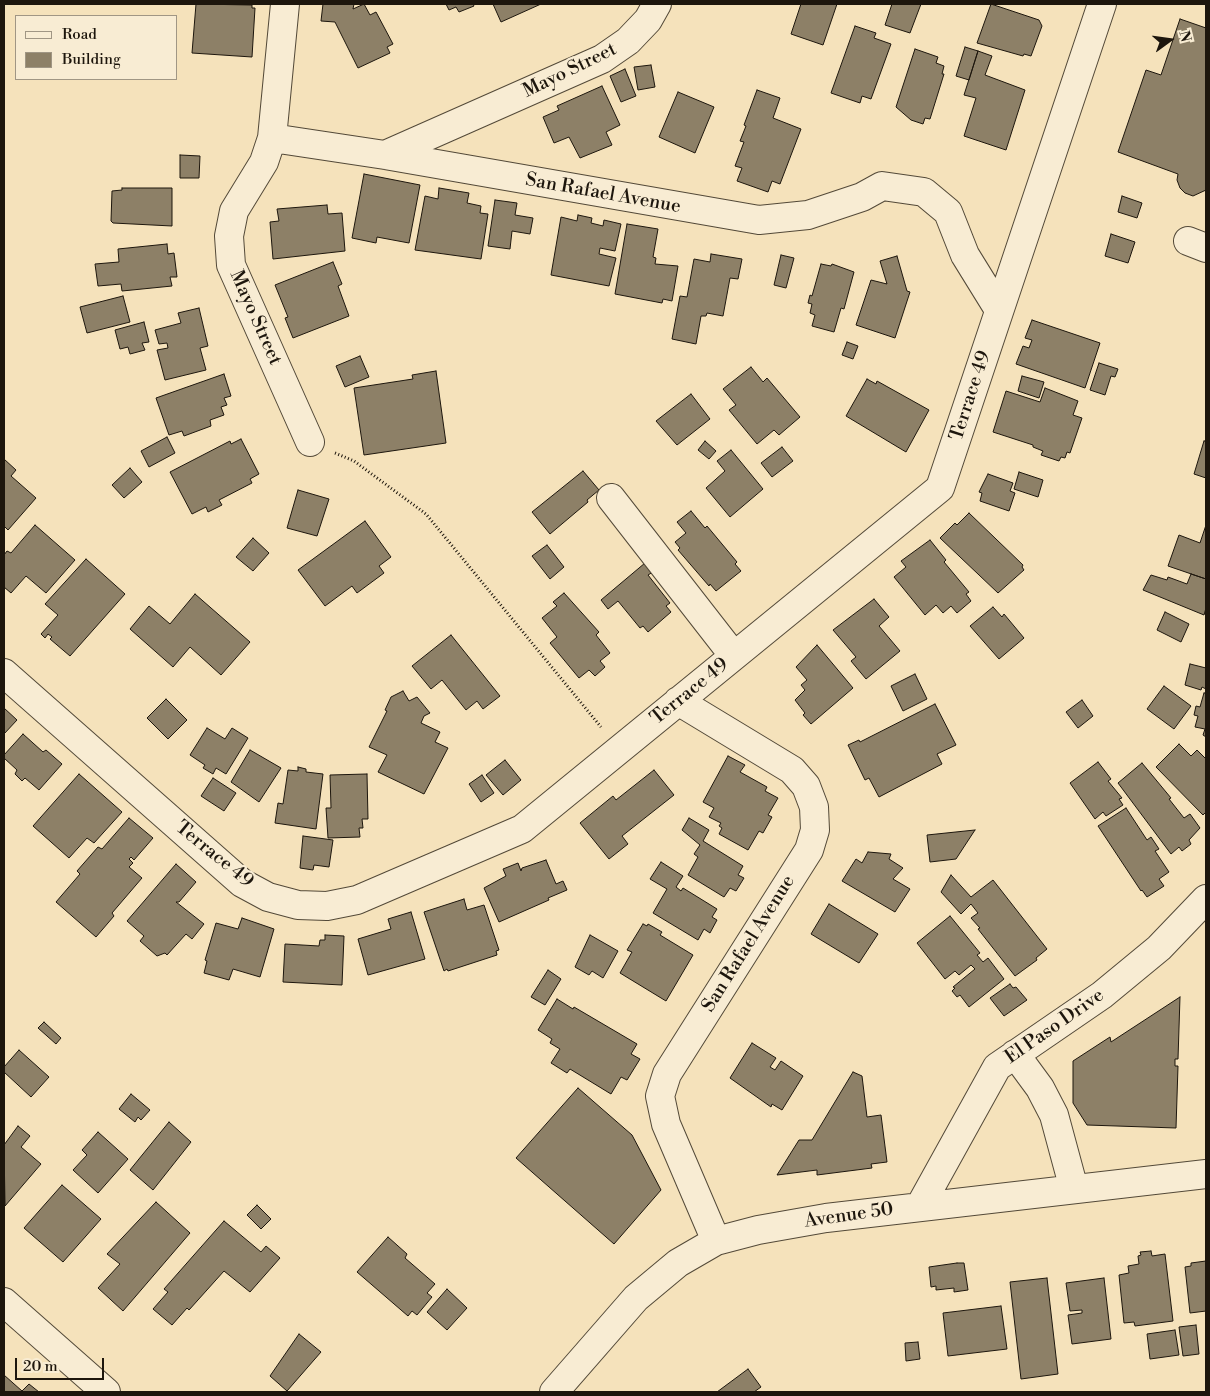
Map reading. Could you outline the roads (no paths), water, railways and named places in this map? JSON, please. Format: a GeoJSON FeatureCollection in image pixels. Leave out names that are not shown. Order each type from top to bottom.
{"type":"FeatureCollection","features":[{"type":"Feature","properties":{"kind":"street"},"geometry":{"type":"LineString","coordinates":[[272,138],[285,4]]}},
{"type":"Feature","properties":{"kind":"street","name":"Mayo Street"},"geometry":{"type":"LineString","coordinates":[[385,155],[602,59],[628,41],[648,20],[656,4]]}},
{"type":"Feature","properties":{"kind":"street","name":"Terrace 49"},"geometry":{"type":"LineString","coordinates":[[4,673],[242,883],[268,897],[298,905],[327,906],[357,900],[522,829],[940,488],[1102,4]]}},
{"type":"Feature","properties":{"kind":"street","name":"San Rafael Avenue"},"geometry":{"type":"LineString","coordinates":[[272,138],[385,155],[759,220],[808,215],[862,197],[882,186],[924,192],[948,212],[965,255],[999,310]]}},
{"type":"Feature","properties":{"kind":"street","name":"Mayo Street"},"geometry":{"type":"LineString","coordinates":[[272,138],[264,162],[234,211],[229,236],[231,265],[310,442]]}},
{"type":"Feature","properties":{"kind":"street"},"geometry":{"type":"LineString","coordinates":[[611,498],[734,656]]}},
{"type":"Feature","properties":{"kind":"street","name":"San Rafael Avenue"},"geometry":{"type":"LineString","coordinates":[[678,701],[792,770],[806,786],[814,807],[815,830],[809,850],[667,1074],[660,1096],[666,1124],[716,1241]]}},
{"type":"Feature","properties":{"kind":"street","name":"El Paso Drive"},"geometry":{"type":"LineString","coordinates":[[920,1206],[997,1067],[1102,995],[1160,948],[1205,905]]}},
{"type":"Feature","properties":{"kind":"street"},"geometry":{"type":"LineString","coordinates":[[1015,1054],[1040,1088],[1054,1115],[1074,1189]]}},
{"type":"Feature","properties":{"kind":"street","name":"Avenue 50"},"geometry":{"type":"LineString","coordinates":[[554,1392],[636,1298],[678,1263],[716,1241],[758,1230],[826,1218],[1206,1174]]}},
{"type":"Feature","properties":{"kind":"street"},"geometry":{"type":"LineString","coordinates":[[4,1302],[106,1392]]}}]}
